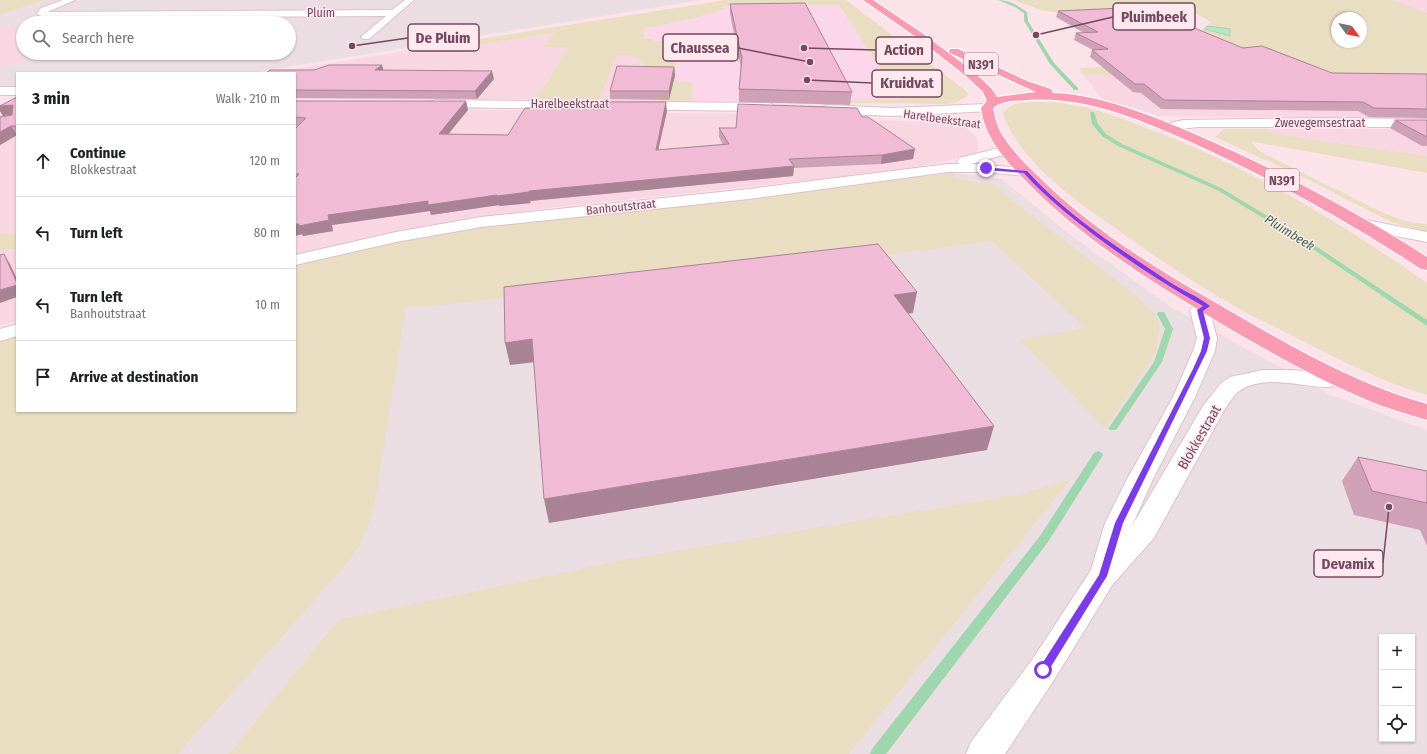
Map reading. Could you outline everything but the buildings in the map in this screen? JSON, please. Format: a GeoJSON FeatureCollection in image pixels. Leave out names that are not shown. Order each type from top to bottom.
{"type":"FeatureCollection","features":[{"type":"Feature","properties":{"kind":"main road","name":"N391"},"geometry":{"type":"LineString","coordinates":[[867,0],[919,35],[983,85],[988,91],[990,105]]}},
{"type":"Feature","properties":{"kind":"main road","name":"N391"},"geometry":{"type":"LineString","coordinates":[[919,35],[1023,82],[1061,96],[1109,106],[1195,139],[1257,167],[1366,226],[1427,265]]}},
{"type":"Feature","properties":{"kind":"main road","name":"N391"},"geometry":{"type":"LineString","coordinates":[[1061,96],[1025,96],[1006,98],[990,105],[979,123],[1041,189],[1092,232],[1172,286],[1252,333],[1338,378],[1376,395],[1427,412]]}},
{"type":"Feature","properties":{"kind":"street","name":"Pluim"},"geometry":{"type":"LineString","coordinates":[[71,0],[44,10],[41,13],[57,15],[395,13]]}},
{"type":"Feature","properties":{"kind":"street"},"geometry":{"type":"LineString","coordinates":[[366,36],[410,0]]}},
{"type":"Feature","properties":{"kind":"street"},"geometry":{"type":"LineString","coordinates":[[0,91],[16,91]]}},
{"type":"Feature","properties":{"kind":"street","name":"Harelbeekstraat"},"geometry":{"type":"LineString","coordinates":[[422,104],[648,105],[782,108]]}},
{"type":"Feature","properties":{"kind":"street","name":"Harelbeekstraat"},"geometry":{"type":"LineString","coordinates":[[892,112],[990,105]]}},
{"type":"Feature","properties":{"kind":"street","name":"Harelbeekstraat"},"geometry":{"type":"LineString","coordinates":[[813,109],[892,112],[979,123]]}},
{"type":"Feature","properties":{"kind":"street"},"geometry":{"type":"LineString","coordinates":[[1195,139],[1198,133],[1213,123]]}},
{"type":"Feature","properties":{"kind":"street","name":"Zwevegemsestraat"},"geometry":{"type":"LineString","coordinates":[[1168,128],[1183,124],[1213,123],[1427,123]]}},
{"type":"Feature","properties":{"kind":"street","name":"Banhoutstraat"},"geometry":{"type":"LineString","coordinates":[[948,168],[958,163],[990,154],[1007,152]]}},
{"type":"Feature","properties":{"kind":"street","name":"Banhoutstraat"},"geometry":{"type":"LineString","coordinates":[[296,260],[396,237],[481,222],[756,193],[948,168],[986,168],[1025,172]]}},
{"type":"Feature","properties":{"kind":"street"},"geometry":{"type":"LineString","coordinates":[[1366,226],[1427,237]]}},
{"type":"Feature","properties":{"kind":"street","name":"Blokkestraat"},"geometry":{"type":"LineString","coordinates":[[1103,576],[1119,523],[1140,479],[1184,396],[1204,351],[1207,338],[1200,310],[1207,306]]}},
{"type":"Feature","properties":{"kind":"street"},"geometry":{"type":"LineString","coordinates":[[0,335],[16,330]]}},
{"type":"Feature","properties":{"kind":"street","name":"Blokkestraat"},"geometry":{"type":"LineString","coordinates":[[984,754],[1043,670],[1103,576],[1144,531],[1215,406],[1229,388],[1245,380],[1268,376],[1328,380],[1338,378]]}},
{"type":"Feature","properties":{"kind":"shaded area"},"geometry":{"type":"Polygon","coordinates":[[[0,0],[46,0],[0,15],[0,0]]]}},
{"type":"Feature","properties":{"kind":"shaded area"},"geometry":{"type":"Polygon","coordinates":[[[46,0],[702,0],[256,72],[16,72],[16,88],[0,87],[0,69],[25,60],[296,60],[296,16],[16,16],[16,26],[0,26],[0,15],[46,0]]]}},
{"type":"Feature","properties":{"kind":"shaded area"},"geometry":{"type":"Polygon","coordinates":[[[726,0],[846,0],[965,90],[969,95],[955,103],[943,104],[713,101],[900,99],[839,5],[723,6],[724,9],[692,19],[654,27],[645,27],[644,39],[653,39],[653,41],[676,41],[676,82],[692,82],[692,101],[657,101],[640,60],[631,55],[617,55],[599,100],[536,99],[569,47],[542,47],[554,33],[437,52],[430,47],[726,0]]]}},
{"type":"Feature","properties":{"kind":"shaded area"},"geometry":{"type":"Polygon","coordinates":[[[1013,0],[1392,0],[1427,13],[1427,77],[1083,75],[1079,68],[1194,63],[1184,31],[1204,29],[1217,33],[1230,29],[1207,26],[1211,22],[1183,6],[1172,3],[1063,13],[1044,11],[1013,0]]]}},
{"type":"Feature","properties":{"kind":"shaded area"},"geometry":{"type":"Polygon","coordinates":[[[1392,0],[1427,0],[1427,13],[1424,13],[1392,0]]]}},
{"type":"Feature","properties":{"kind":"shaded area"},"geometry":{"type":"Polygon","coordinates":[[[839,5],[900,99],[692,101],[692,82],[675,82],[653,39],[643,39],[645,27],[654,27],[692,19],[724,9],[723,6],[839,5]]]}},
{"type":"Feature","properties":{"kind":"shaded area"},"geometry":{"type":"Polygon","coordinates":[[[0,26],[16,26],[16,60],[25,60],[0,69],[0,26]]]}},
{"type":"Feature","properties":{"kind":"shaded area"},"geometry":{"type":"Polygon","coordinates":[[[1207,26],[1230,29],[1230,36],[1204,29],[1207,26]]]}},
{"type":"Feature","properties":{"kind":"shaded area"},"geometry":{"type":"Polygon","coordinates":[[[554,33],[542,47],[569,47],[536,99],[296,99],[296,72],[276,72],[430,47],[437,52],[554,33]]]}},
{"type":"Feature","properties":{"kind":"shaded area"},"geometry":{"type":"Polygon","coordinates":[[[616,54],[631,55],[640,60],[657,101],[655,113],[781,114],[956,124],[967,128],[976,137],[979,144],[976,153],[951,160],[896,171],[539,209],[454,221],[296,255],[296,108],[598,111],[599,100],[616,54]]]}},
{"type":"Feature","properties":{"kind":"shaded area"},"geometry":{"type":"Polygon","coordinates":[[[1083,75],[1427,77],[1427,119],[1160,116],[1102,99],[1083,75]]]}},
{"type":"Feature","properties":{"kind":"shaded area"},"geometry":{"type":"Polygon","coordinates":[[[1049,102],[1080,106],[1123,119],[1191,146],[1226,162],[1295,199],[1362,239],[1427,283],[1427,395],[1393,384],[1360,370],[1245,312],[1177,271],[1085,207],[1037,166],[1012,133],[1003,115],[1005,111],[1015,104],[1049,102]]]}},
{"type":"Feature","properties":{"kind":"shaded area"},"geometry":{"type":"Polygon","coordinates":[[[16,121],[16,234],[0,233],[0,124],[16,121]]]}},
{"type":"Feature","properties":{"kind":"shaded area"},"geometry":{"type":"Polygon","coordinates":[[[1224,129],[1267,129],[1277,134],[1427,156],[1427,173],[1251,142],[1259,151],[1372,208],[1394,217],[1416,223],[1427,224],[1427,232],[1391,222],[1307,179],[1215,137],[1224,129]]]}},
{"type":"Feature","properties":{"kind":"shaded area"},"geometry":{"type":"Polygon","coordinates":[[[1267,129],[1427,129],[1427,156],[1277,134],[1267,129]]]}},
{"type":"Feature","properties":{"kind":"shaded area"},"geometry":{"type":"Polygon","coordinates":[[[953,173],[1002,179],[1069,234],[1174,309],[1331,395],[1427,430],[1427,754],[0,754],[0,340],[16,335],[16,412],[296,412],[296,263],[695,203],[953,173]]]}},
{"type":"Feature","properties":{"kind":"shaded area"},"geometry":{"type":"Polygon","coordinates":[[[953,173],[958,179],[994,184],[1014,202],[1139,298],[1157,317],[1160,328],[1155,354],[1105,429],[1020,340],[1085,328],[992,241],[870,257],[422,307],[406,306],[378,485],[371,516],[363,540],[351,559],[178,754],[0,754],[0,347],[2,339],[16,335],[16,412],[296,412],[296,263],[413,238],[487,226],[953,173]]]}},
{"type":"Feature","properties":{"kind":"shaded area"},"geometry":{"type":"Polygon","coordinates":[[[0,233],[16,234],[16,249],[0,250],[0,233]]]}},
{"type":"Feature","properties":{"kind":"shaded area"},"geometry":{"type":"Polygon","coordinates":[[[16,249],[16,321],[0,326],[0,250],[16,249]]]}},
{"type":"Feature","properties":{"kind":"shaded area"},"geometry":{"type":"Polygon","coordinates":[[[1070,480],[849,754],[229,754],[338,620],[628,559],[1022,494],[1070,480]]]}},
{"type":"Feature","properties":{"kind":"waterway","name":"Pluimbeek"},"geometry":{"type":"LineString","coordinates":[[1000,0],[1016,6],[1026,13],[1026,21],[1052,63],[1076,89]]}},
{"type":"Feature","properties":{"kind":"waterway","name":"Pluimbeek"},"geometry":{"type":"LineString","coordinates":[[1092,113],[1095,124],[1104,135],[1120,145],[1219,189],[1300,238],[1427,324]]}},
{"type":"Feature","properties":{"kind":"waterway"},"geometry":{"type":"LineString","coordinates":[[1113,428],[1158,362],[1169,329],[1161,314]]}},
{"type":"Feature","properties":{"kind":"waterway"},"geometry":{"type":"LineString","coordinates":[[877,754],[1044,539],[1098,455]]}},
{"type":"Feature","properties":{"kind":"place","name":"Pluimbeek"},"geometry":{"type":"Point","coordinates":[1036,35]}},
{"type":"Feature","properties":{"kind":"place","name":"De Pluim"},"geometry":{"type":"Point","coordinates":[352,46]}},
{"type":"Feature","properties":{"kind":"place","name":"Action"},"geometry":{"type":"Point","coordinates":[804,48]}},
{"type":"Feature","properties":{"kind":"place","name":"Chaussea"},"geometry":{"type":"Point","coordinates":[810,62]}},
{"type":"Feature","properties":{"kind":"place","name":"Kruidvat"},"geometry":{"type":"Point","coordinates":[807,80]}},
{"type":"Feature","properties":{"kind":"place","name":"Devamix"},"geometry":{"type":"Point","coordinates":[1389,507]}},
{"type":"Feature","properties":{"kind":"route"},"geometry":{"type":"LineString","coordinates":[[986,168],[1025,172],[1036,185],[1092,232],[1172,286],[1207,306],[1200,310],[1207,338],[1204,351],[1184,396],[1140,479],[1119,523],[1103,576],[1043,670]]}}]}
